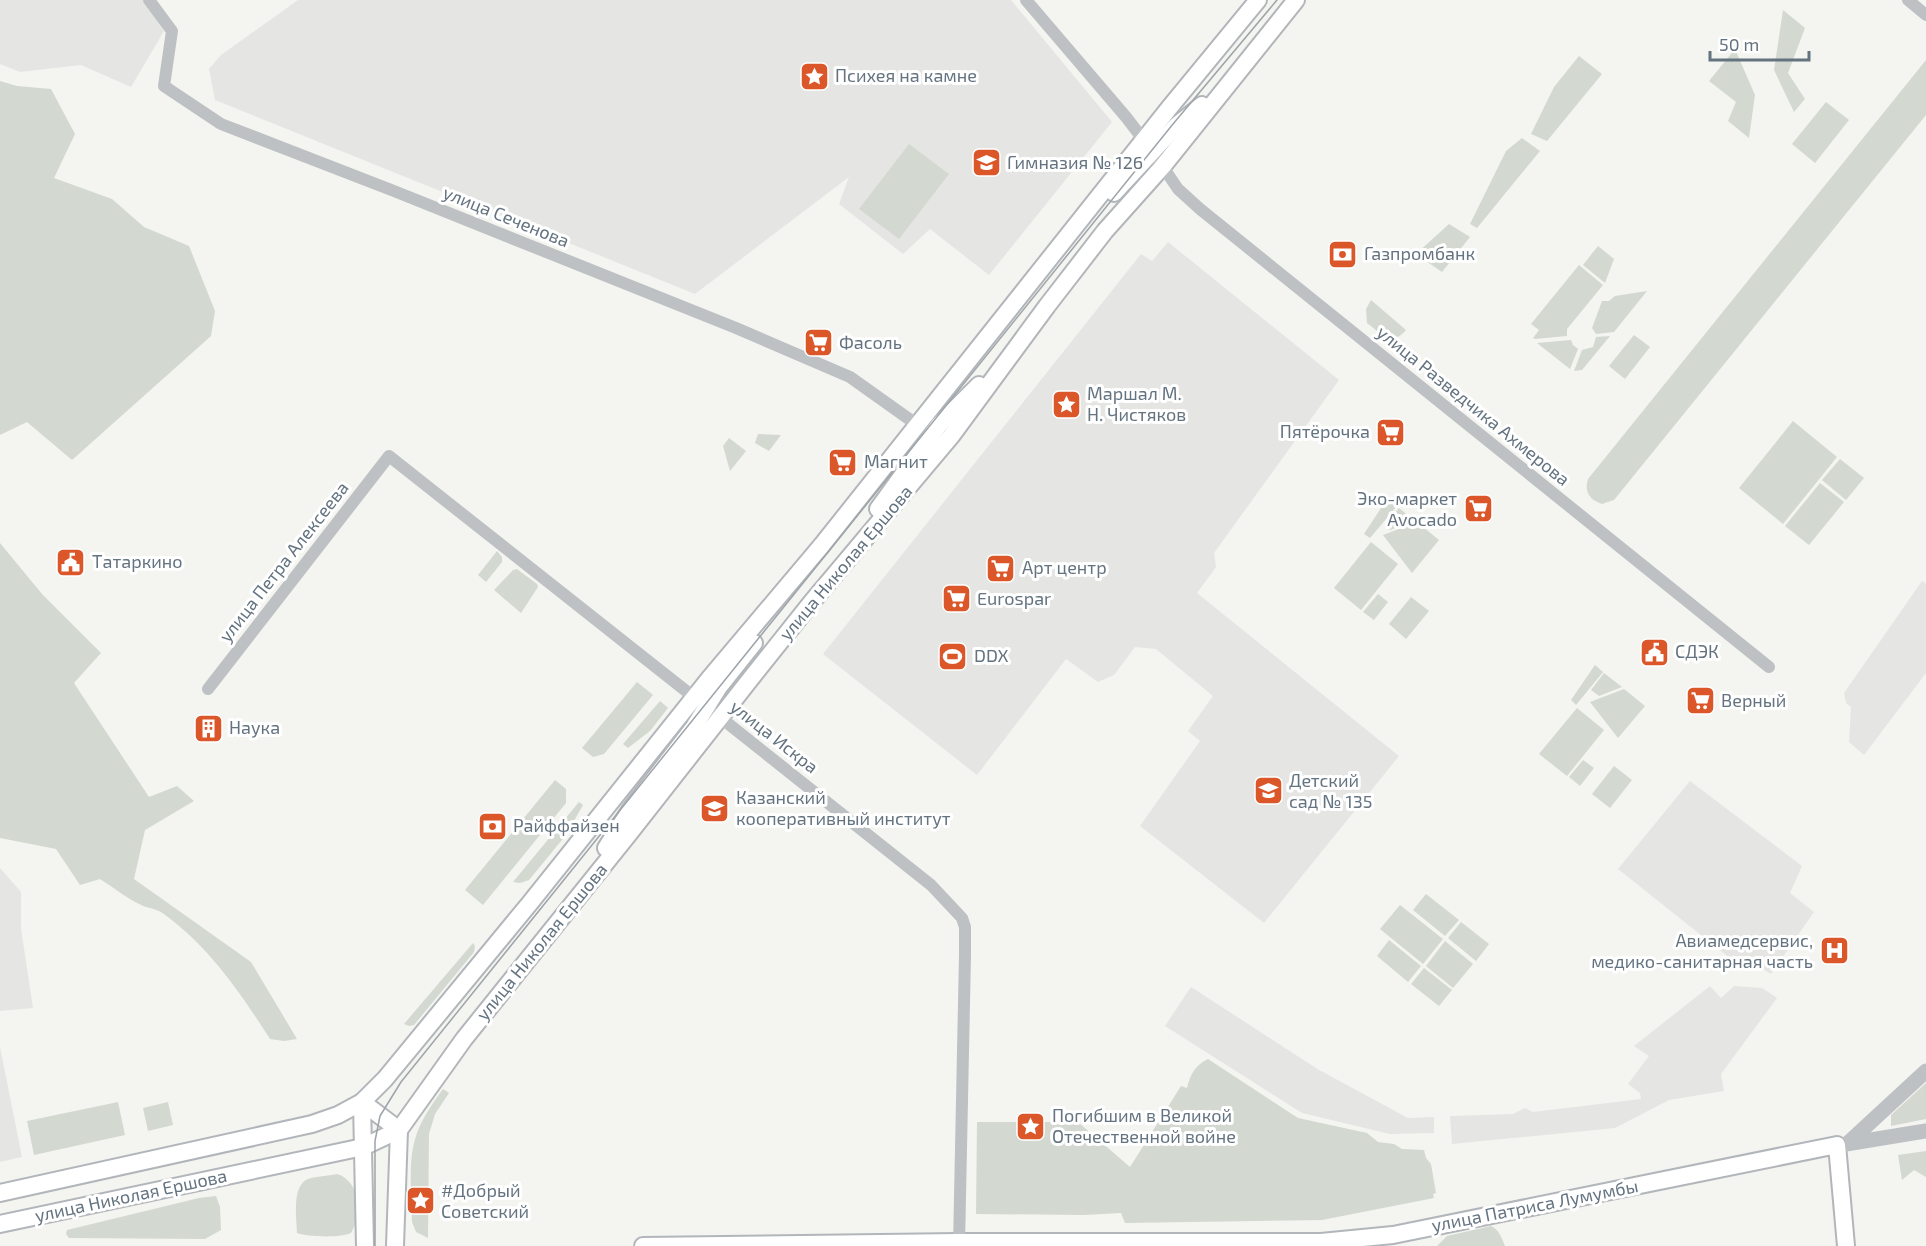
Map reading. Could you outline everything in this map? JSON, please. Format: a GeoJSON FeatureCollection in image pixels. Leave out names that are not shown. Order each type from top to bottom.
{"type":"FeatureCollection","features":[{"type":"Feature","properties":{"kind":"main road"},"geometry":{"type":"LineString","coordinates":[[1153,153],[1230,35],[1258,0]]}},
{"type":"Feature","properties":{"kind":"main road"},"geometry":{"type":"LineString","coordinates":[[822,545],[934,421],[1033,278],[1153,153],[1231,80],[1296,0]]}},
{"type":"Feature","properties":{"kind":"main road","name":"улица Николая Ершова"},"geometry":{"type":"LineString","coordinates":[[0,1193],[312,1124],[339,1115],[362,1102],[392,1070],[624,784],[707,707],[811,603],[939,425],[1019,344],[1105,231],[1153,153]]}},
{"type":"Feature","properties":{"kind":"main road","name":"улица Николая Ершова"},"geometry":{"type":"LineString","coordinates":[[0,1224],[363,1147],[399,1130],[464,1039],[628,835],[707,707],[822,545],[1033,278]]}},
{"type":"Feature","properties":{"kind":"main road"},"geometry":{"type":"LineString","coordinates":[[362,1102],[399,1130],[396,1246]]}},
{"type":"Feature","properties":{"kind":"main road"},"geometry":{"type":"LineString","coordinates":[[362,1102],[365,1246]]}},
{"type":"Feature","properties":{"kind":"main road"},"geometry":{"type":"LineString","coordinates":[[1842,1144],[1846,1246]]}},
{"type":"Feature","properties":{"kind":"main road","name":"улица Патриса Лумумбы"},"geometry":{"type":"LineString","coordinates":[[643,1246],[1321,1242],[1393,1235],[1842,1144]]}},
{"type":"Feature","properties":{"kind":"street","name":"улица Сеченова"},"geometry":{"type":"LineString","coordinates":[[149,0],[172,31],[164,86],[220,124],[736,328],[850,377],[916,424]]}},
{"type":"Feature","properties":{"kind":"street","name":"улица Разведчика Ахмерова"},"geometry":{"type":"LineString","coordinates":[[1026,0],[1126,117],[1178,189],[1208,216],[1769,667]]}},
{"type":"Feature","properties":{"kind":"street"},"geometry":{"type":"LineString","coordinates":[[1908,0],[1926,15]]}},
{"type":"Feature","properties":{"kind":"street","name":"улица Петра Алексеева"},"geometry":{"type":"LineString","coordinates":[[208,689],[389,456]]}},
{"type":"Feature","properties":{"kind":"street","name":"улица Искра"},"geometry":{"type":"LineString","coordinates":[[389,456],[931,885],[962,918],[966,927],[959,1244]]}},
{"type":"Feature","properties":{"kind":"street"},"geometry":{"type":"LineString","coordinates":[[1842,1144],[1926,1071]]}},
{"type":"Feature","properties":{"kind":"street","name":"улица Патриса Лумумбы"},"geometry":{"type":"LineString","coordinates":[[1842,1144],[1926,1131]]}},
{"type":"Feature","properties":{"kind":"shaded area"},"geometry":{"type":"Polygon","coordinates":[[[0,0],[143,0],[164,31],[131,87],[81,65],[20,72],[0,64],[0,0]]]}},
{"type":"Feature","properties":{"kind":"shaded area"},"geometry":{"type":"Polygon","coordinates":[[[298,0],[1011,0],[1112,122],[989,275],[930,229],[903,254],[839,204],[849,177],[695,294],[215,100],[209,69],[221,55],[298,0]]]}},
{"type":"Feature","properties":{"kind":"shaded area"},"geometry":{"type":"Polygon","coordinates":[[[1783,10],[1805,28],[1788,73],[1805,99],[1794,112],[1774,70],[1783,10]]]}},
{"type":"Feature","properties":{"kind":"shaded area"},"geometry":{"type":"Polygon","coordinates":[[[1735,49],[1755,95],[1749,138],[1728,121],[1736,102],[1709,81],[1735,49]]]}},
{"type":"Feature","properties":{"kind":"shaded area"},"geometry":{"type":"Polygon","coordinates":[[[1579,56],[1602,74],[1547,141],[1531,134],[1554,87],[1579,56]]]}},
{"type":"Feature","properties":{"kind":"shaded area"},"geometry":{"type":"Polygon","coordinates":[[[1926,60],[1926,115],[1614,500],[1602,504],[1594,500],[1587,491],[1588,479],[1926,60]]]}},
{"type":"Feature","properties":{"kind":"shaded area"},"geometry":{"type":"Polygon","coordinates":[[[0,81],[17,86],[51,89],[75,134],[54,178],[112,199],[144,227],[189,246],[215,311],[211,336],[72,460],[27,422],[0,435],[0,81]]]}},
{"type":"Feature","properties":{"kind":"shaded area"},"geometry":{"type":"Polygon","coordinates":[[[1826,102],[1849,120],[1815,163],[1792,144],[1826,102]]]}},
{"type":"Feature","properties":{"kind":"shaded area"},"geometry":{"type":"Polygon","coordinates":[[[1522,138],[1540,151],[1477,228],[1470,224],[1506,151],[1522,138]]]}},
{"type":"Feature","properties":{"kind":"shaded area"},"geometry":{"type":"Polygon","coordinates":[[[909,144],[949,174],[899,239],[859,209],[909,144]]]}},
{"type":"Feature","properties":{"kind":"shaded area"},"geometry":{"type":"Polygon","coordinates":[[[1449,224],[1470,237],[1442,272],[1416,254],[1449,224]]]}},
{"type":"Feature","properties":{"kind":"shaded area"},"geometry":{"type":"Polygon","coordinates":[[[1168,242],[1339,380],[1214,553],[1216,567],[1197,593],[1399,756],[1264,923],[1140,826],[1200,741],[1188,731],[1213,696],[1156,649],[1135,647],[1114,675],[1098,682],[1066,659],[977,775],[823,654],[1141,254],[1152,261],[1168,242]]]}},
{"type":"Feature","properties":{"kind":"shaded area"},"geometry":{"type":"Polygon","coordinates":[[[1598,246],[1614,259],[1605,283],[1583,265],[1598,246]]]}},
{"type":"Feature","properties":{"kind":"shaded area"},"geometry":{"type":"Polygon","coordinates":[[[1579,265],[1603,285],[1567,329],[1567,336],[1533,338],[1539,330],[1531,324],[1579,265]]]}},
{"type":"Feature","properties":{"kind":"shaded area"},"geometry":{"type":"Polygon","coordinates":[[[1647,291],[1614,332],[1596,334],[1592,328],[1602,301],[1609,301],[1615,296],[1647,291]]]}},
{"type":"Feature","properties":{"kind":"shaded area"},"geometry":{"type":"Polygon","coordinates":[[[1371,300],[1406,330],[1401,335],[1386,337],[1367,323],[1366,309],[1371,300]]]}},
{"type":"Feature","properties":{"kind":"shaded area"},"geometry":{"type":"Polygon","coordinates":[[[1634,335],[1650,347],[1625,379],[1609,366],[1634,335]]]}},
{"type":"Feature","properties":{"kind":"shaded area"},"geometry":{"type":"Polygon","coordinates":[[[1610,336],[1582,370],[1574,371],[1582,350],[1593,347],[1596,337],[1610,336]]]}},
{"type":"Feature","properties":{"kind":"shaded area"},"geometry":{"type":"Polygon","coordinates":[[[1571,340],[1578,349],[1570,369],[1537,343],[1571,340]]]}},
{"type":"Feature","properties":{"kind":"shaded area"},"geometry":{"type":"Polygon","coordinates":[[[1793,421],[1837,457],[1783,524],[1739,488],[1793,421]]]}},
{"type":"Feature","properties":{"kind":"shaded area"},"geometry":{"type":"Polygon","coordinates":[[[758,434],[781,435],[769,451],[755,443],[758,434]]]}},
{"type":"Feature","properties":{"kind":"shaded area"},"geometry":{"type":"Polygon","coordinates":[[[729,438],[746,451],[730,471],[723,446],[729,438]]]}},
{"type":"Feature","properties":{"kind":"shaded area"},"geometry":{"type":"Polygon","coordinates":[[[1840,459],[1864,478],[1846,500],[1822,480],[1840,459]]]}},
{"type":"Feature","properties":{"kind":"shaded area"},"geometry":{"type":"Polygon","coordinates":[[[1820,483],[1844,502],[1809,545],[1785,526],[1820,483]]]}},
{"type":"Feature","properties":{"kind":"shaded area"},"geometry":{"type":"Polygon","coordinates":[[[1387,499],[1397,506],[1370,538],[1364,534],[1387,499]]]}},
{"type":"Feature","properties":{"kind":"shaded area"},"geometry":{"type":"Polygon","coordinates":[[[1399,508],[1415,521],[1390,530],[1384,526],[1399,508]]]}},
{"type":"Feature","properties":{"kind":"shaded area"},"geometry":{"type":"Polygon","coordinates":[[[1417,522],[1439,540],[1412,573],[1383,535],[1417,522]]]}},
{"type":"Feature","properties":{"kind":"shaded area"},"geometry":{"type":"Polygon","coordinates":[[[1371,542],[1398,564],[1361,610],[1334,588],[1371,542]]]}},
{"type":"Feature","properties":{"kind":"shaded area"},"geometry":{"type":"Polygon","coordinates":[[[0,543],[42,594],[101,653],[74,683],[149,797],[177,786],[194,801],[145,830],[134,879],[251,962],[297,1039],[284,1041],[270,1039],[222,970],[193,939],[161,912],[134,902],[100,879],[80,885],[56,849],[0,838],[0,543]]]}},
{"type":"Feature","properties":{"kind":"shaded area"},"geometry":{"type":"Polygon","coordinates":[[[497,551],[502,557],[502,562],[486,582],[478,575],[497,551]]]}},
{"type":"Feature","properties":{"kind":"shaded area"},"geometry":{"type":"Polygon","coordinates":[[[517,569],[538,587],[521,613],[494,590],[513,570],[517,569]]]}},
{"type":"Feature","properties":{"kind":"shaded area"},"geometry":{"type":"Polygon","coordinates":[[[1922,581],[1926,584],[1926,673],[1864,755],[1849,742],[1851,707],[1846,703],[1844,693],[1922,581]]]}},
{"type":"Feature","properties":{"kind":"shaded area"},"geometry":{"type":"Polygon","coordinates":[[[1378,594],[1388,602],[1374,620],[1363,612],[1378,594]]]}},
{"type":"Feature","properties":{"kind":"shaded area"},"geometry":{"type":"Polygon","coordinates":[[[1411,597],[1429,611],[1406,639],[1389,624],[1411,597]]]}},
{"type":"Feature","properties":{"kind":"shaded area"},"geometry":{"type":"Polygon","coordinates":[[[1595,665],[1603,672],[1576,705],[1571,700],[1595,665]]]}},
{"type":"Feature","properties":{"kind":"shaded area"},"geometry":{"type":"Polygon","coordinates":[[[1604,673],[1622,687],[1599,696],[1591,690],[1604,673]]]}},
{"type":"Feature","properties":{"kind":"shaded area"},"geometry":{"type":"Polygon","coordinates":[[[637,682],[653,695],[604,754],[593,757],[582,748],[637,682]]]}},
{"type":"Feature","properties":{"kind":"shaded area"},"geometry":{"type":"Polygon","coordinates":[[[1624,689],[1645,706],[1618,738],[1590,702],[1624,689]]]}},
{"type":"Feature","properties":{"kind":"shaded area"},"geometry":{"type":"Polygon","coordinates":[[[660,701],[668,708],[650,731],[628,748],[623,744],[660,701]]]}},
{"type":"Feature","properties":{"kind":"shaded area"},"geometry":{"type":"Polygon","coordinates":[[[1577,708],[1604,730],[1567,776],[1539,754],[1577,708]]]}},
{"type":"Feature","properties":{"kind":"shaded area"},"geometry":{"type":"Polygon","coordinates":[[[1583,760],[1594,768],[1580,786],[1569,777],[1583,760]]]}},
{"type":"Feature","properties":{"kind":"shaded area"},"geometry":{"type":"Polygon","coordinates":[[[1614,766],[1632,780],[1610,808],[1592,794],[1614,766]]]}},
{"type":"Feature","properties":{"kind":"shaded area"},"geometry":{"type":"Polygon","coordinates":[[[555,780],[566,789],[566,803],[483,905],[465,890],[555,780]]]}},
{"type":"Feature","properties":{"kind":"shaded area"},"geometry":{"type":"Polygon","coordinates":[[[1690,781],[1802,866],[1790,893],[1814,912],[1771,974],[1752,962],[1747,968],[1736,963],[1618,869],[1690,781]]]}},
{"type":"Feature","properties":{"kind":"shaded area"},"geometry":{"type":"Polygon","coordinates":[[[579,802],[583,805],[566,835],[529,880],[520,883],[513,882],[579,802]]]}},
{"type":"Feature","properties":{"kind":"shaded area"},"geometry":{"type":"Polygon","coordinates":[[[0,868],[21,892],[21,929],[33,1008],[0,1011],[0,868]]]}},
{"type":"Feature","properties":{"kind":"shaded area"},"geometry":{"type":"Polygon","coordinates":[[[1426,894],[1459,920],[1445,936],[1413,910],[1426,894]]]}},
{"type":"Feature","properties":{"kind":"shaded area"},"geometry":{"type":"Polygon","coordinates":[[[1400,905],[1443,939],[1423,964],[1380,929],[1400,905]]]}},
{"type":"Feature","properties":{"kind":"shaded area"},"geometry":{"type":"Polygon","coordinates":[[[1461,922],[1489,944],[1476,961],[1448,938],[1461,922]]]}},
{"type":"Feature","properties":{"kind":"shaded area"},"geometry":{"type":"Polygon","coordinates":[[[1389,940],[1421,966],[1408,982],[1377,956],[1389,940]]]}},
{"type":"Feature","properties":{"kind":"shaded area"},"geometry":{"type":"Polygon","coordinates":[[[1445,941],[1473,964],[1453,988],[1426,966],[1445,941]]]}},
{"type":"Feature","properties":{"kind":"shaded area"},"geometry":{"type":"Polygon","coordinates":[[[473,943],[474,952],[414,1025],[404,1024],[473,943]]]}},
{"type":"Feature","properties":{"kind":"shaded area"},"geometry":{"type":"Polygon","coordinates":[[[1424,968],[1452,990],[1439,1006],[1411,984],[1424,968]]]}},
{"type":"Feature","properties":{"kind":"shaded area"},"geometry":{"type":"Polygon","coordinates":[[[1710,986],[1721,998],[1734,986],[1762,988],[1777,998],[1721,1074],[1724,1091],[1669,1100],[1615,1128],[1452,1144],[1450,1116],[1513,1114],[1525,1108],[1533,1112],[1641,1099],[1640,1093],[1628,1084],[1649,1056],[1634,1046],[1710,986]]]}},
{"type":"Feature","properties":{"kind":"shaded area"},"geometry":{"type":"Polygon","coordinates":[[[1191,987],[1319,1070],[1408,1118],[1434,1117],[1434,1133],[1390,1134],[1302,1113],[1165,1026],[1191,987]]]}},
{"type":"Feature","properties":{"kind":"shaded area"},"geometry":{"type":"Polygon","coordinates":[[[0,1047],[22,1157],[0,1162],[0,1047]]]}},
{"type":"Feature","properties":{"kind":"shaded area"},"geometry":{"type":"Polygon","coordinates":[[[1208,1059],[1298,1118],[1367,1133],[1378,1142],[1394,1144],[1402,1149],[1424,1150],[1431,1164],[1436,1193],[1433,1194],[1434,1198],[1322,1220],[1125,1223],[1121,1213],[976,1214],[977,1122],[1078,1122],[1130,1167],[1181,1086],[1187,1088],[1194,1071],[1208,1059]]]}},
{"type":"Feature","properties":{"kind":"shaded area"},"geometry":{"type":"Polygon","coordinates":[[[1926,1083],[1926,1119],[1891,1126],[1891,1115],[1926,1083]]]}},
{"type":"Feature","properties":{"kind":"shaded area"},"geometry":{"type":"Polygon","coordinates":[[[443,1089],[449,1093],[435,1114],[429,1134],[428,1238],[416,1232],[412,1222],[412,1154],[419,1127],[443,1089]]]}},
{"type":"Feature","properties":{"kind":"shaded area"},"geometry":{"type":"Polygon","coordinates":[[[118,1102],[125,1135],[34,1155],[27,1121],[118,1102]]]}},
{"type":"Feature","properties":{"kind":"shaded area"},"geometry":{"type":"Polygon","coordinates":[[[168,1102],[173,1125],[148,1131],[143,1108],[168,1102]]]}},
{"type":"Feature","properties":{"kind":"shaded area"},"geometry":{"type":"Polygon","coordinates":[[[1926,1151],[1926,1177],[1914,1170],[1902,1180],[1898,1155],[1926,1151]]]}},
{"type":"Feature","properties":{"kind":"shaded area"},"geometry":{"type":"Polygon","coordinates":[[[337,1174],[351,1184],[357,1199],[357,1217],[351,1233],[324,1236],[297,1233],[296,1203],[299,1188],[308,1179],[337,1174]]]}},
{"type":"Feature","properties":{"kind":"shaded area"},"geometry":{"type":"Polygon","coordinates":[[[216,1196],[220,1207],[221,1230],[205,1239],[69,1238],[66,1234],[67,1230],[199,1198],[216,1196]]]}},
{"type":"Feature","properties":{"kind":"shaded area"},"geometry":{"type":"Polygon","coordinates":[[[1491,1226],[1498,1232],[1505,1246],[1437,1246],[1447,1236],[1491,1226]]]}},
{"type":"Feature","properties":{"kind":"tram line"},"geometry":{"type":"LineString","coordinates":[[375,1246],[375,1141],[380,1116],[401,1082],[1173,124],[1277,0]]}},
{"type":"Feature","properties":{"kind":"place","name":"Психея на камне"},"geometry":{"type":"Point","coordinates":[814,76]}},
{"type":"Feature","properties":{"kind":"place","name":"Гимназия № 126"},"geometry":{"type":"Point","coordinates":[986,163]}},
{"type":"Feature","properties":{"kind":"place","name":"Газпромбанк"},"geometry":{"type":"Point","coordinates":[1343,254]}},
{"type":"Feature","properties":{"kind":"place","name":"Фасоль"},"geometry":{"type":"Point","coordinates":[818,343]}},
{"type":"Feature","properties":{"kind":"place","name":"Маршал М. Н. Чистяков"},"geometry":{"type":"Point","coordinates":[1066,404]}},
{"type":"Feature","properties":{"kind":"place","name":"Пятёрочка"},"geometry":{"type":"Point","coordinates":[1391,432]}},
{"type":"Feature","properties":{"kind":"place","name":"Магнит"},"geometry":{"type":"Point","coordinates":[843,462]}},
{"type":"Feature","properties":{"kind":"place","name":"Эко-маркет Avocado"},"geometry":{"type":"Point","coordinates":[1478,509]}},
{"type":"Feature","properties":{"kind":"place","name":"Татаркино"},"geometry":{"type":"Point","coordinates":[71,562]}},
{"type":"Feature","properties":{"kind":"place","name":"Арт центр"},"geometry":{"type":"Point","coordinates":[1001,568]}},
{"type":"Feature","properties":{"kind":"place","name":"Eurospar"},"geometry":{"type":"Point","coordinates":[956,599]}},
{"type":"Feature","properties":{"kind":"place","name":"СДЭК"},"geometry":{"type":"Point","coordinates":[1654,652]}},
{"type":"Feature","properties":{"kind":"place","name":"DDX"},"geometry":{"type":"Point","coordinates":[953,656]}},
{"type":"Feature","properties":{"kind":"place","name":"Верный"},"geometry":{"type":"Point","coordinates":[1700,701]}},
{"type":"Feature","properties":{"kind":"place","name":"Наука"},"geometry":{"type":"Point","coordinates":[208,728]}},
{"type":"Feature","properties":{"kind":"place","name":"Детский сад № 135"},"geometry":{"type":"Point","coordinates":[1268,791]}},
{"type":"Feature","properties":{"kind":"place","name":"Казанский кооперативный институт"},"geometry":{"type":"Point","coordinates":[715,808]}},
{"type":"Feature","properties":{"kind":"place","name":"Райффайзен"},"geometry":{"type":"Point","coordinates":[492,826]}},
{"type":"Feature","properties":{"kind":"place","name":"Авиамедсервис, медико-санитарная часть"},"geometry":{"type":"Point","coordinates":[1834,951]}},
{"type":"Feature","properties":{"kind":"place","name":"Погибшим в Великой Отечественной войне"},"geometry":{"type":"Point","coordinates":[1031,1126]}},
{"type":"Feature","properties":{"kind":"place","name":"#Добрый Советский"},"geometry":{"type":"Point","coordinates":[420,1201]}}]}
